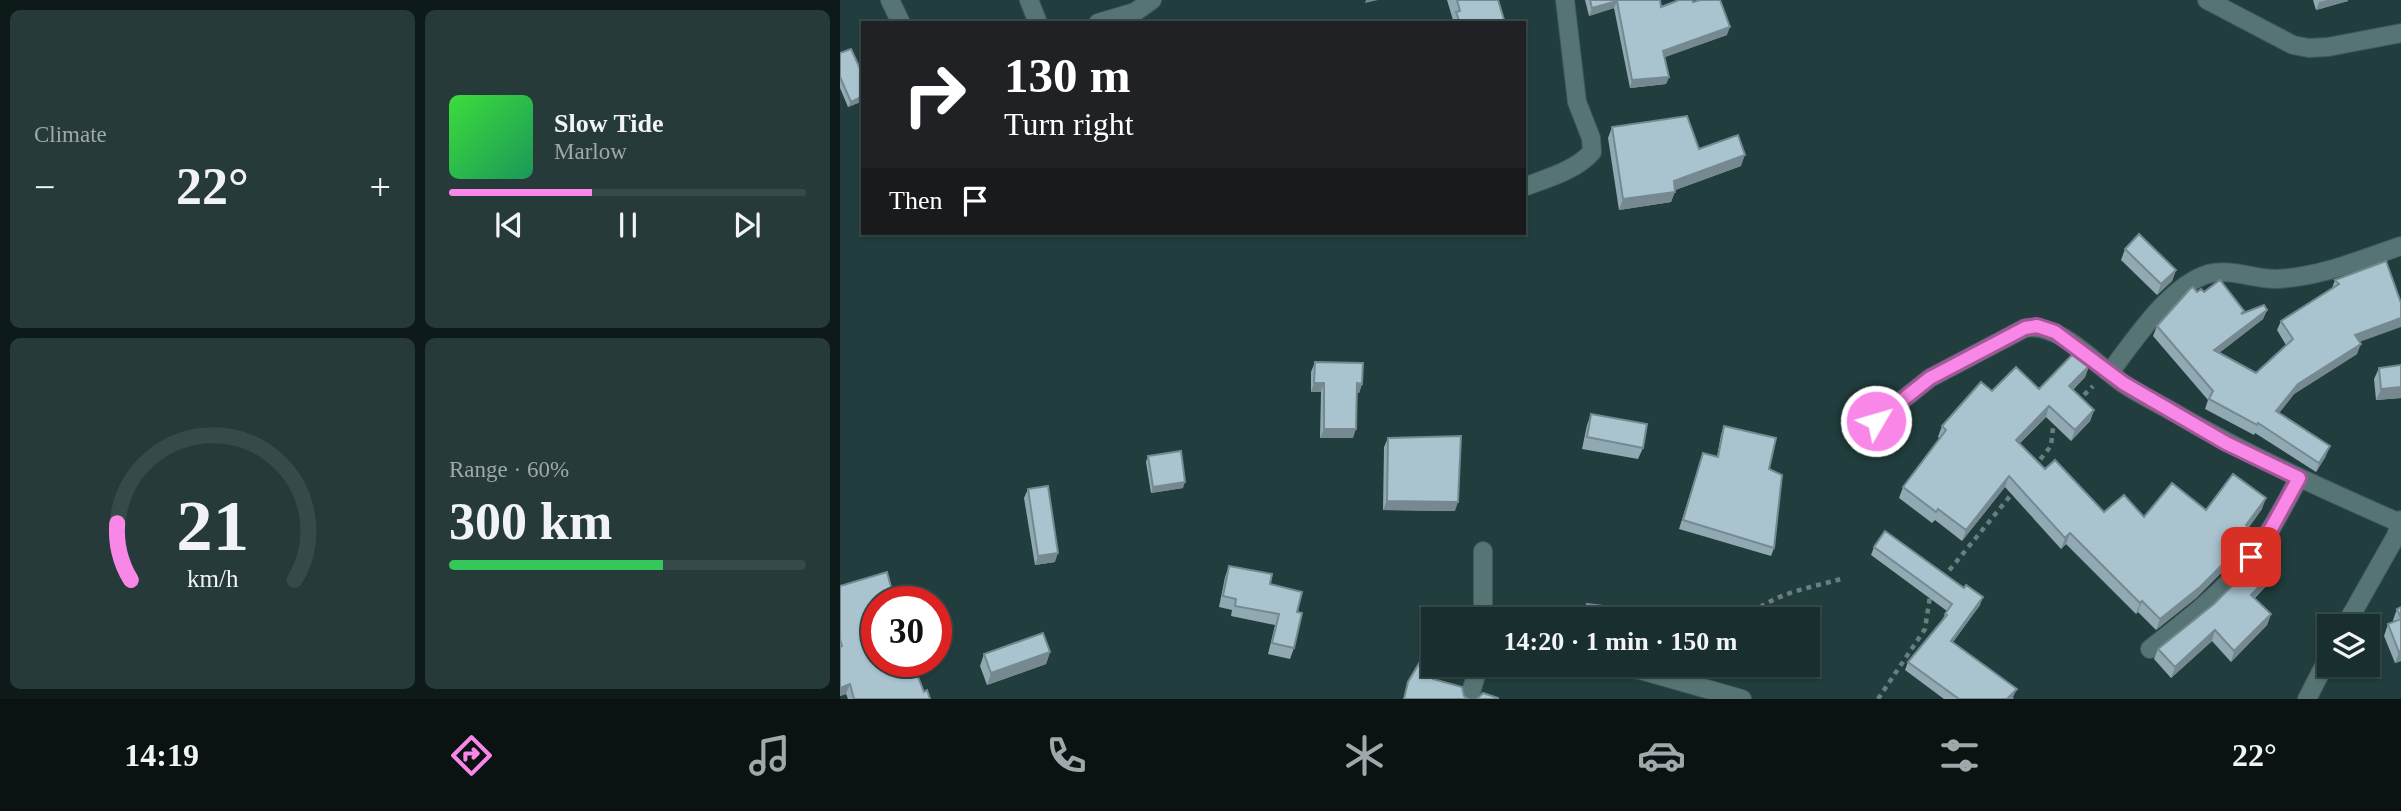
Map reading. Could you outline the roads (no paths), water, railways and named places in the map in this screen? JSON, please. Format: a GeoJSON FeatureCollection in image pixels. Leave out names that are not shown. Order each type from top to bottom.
{"type":"FeatureCollection","features":[{"type":"Feature","properties":{"kind":"street"},"geometry":{"type":"LineString","coordinates":[[890,0],[900,21]]}},
{"type":"Feature","properties":{"kind":"street"},"geometry":{"type":"LineString","coordinates":[[1029,0],[1037,21]]}},
{"type":"Feature","properties":{"kind":"street"},"geometry":{"type":"LineString","coordinates":[[1105,21],[1135,12],[1152,0]]}},
{"type":"Feature","properties":{"kind":"street"},"geometry":{"type":"LineString","coordinates":[[1526,186],[1566,171],[1592,152],[1591,138],[1577,102],[1565,0]]}},
{"type":"Feature","properties":{"kind":"street"},"geometry":{"type":"LineString","coordinates":[[2207,0],[2283,40],[2309,48],[2401,33]]}},
{"type":"Feature","properties":{"kind":"street"},"geometry":{"type":"LineString","coordinates":[[2107,370],[2154,315],[2184,287],[2207,275],[2230,271],[2241,276],[2276,279],[2336,270],[2401,246]]}},
{"type":"Feature","properties":{"kind":"street"},"geometry":{"type":"LineString","coordinates":[[1876,421],[1930,378],[2025,328],[2037,326],[2055,332],[2123,383],[2226,443],[2399,528],[2352,614]]}},
{"type":"Feature","properties":{"kind":"street"},"geometry":{"type":"LineString","coordinates":[[2150,649],[2203,607],[2251,557],[2272,527],[2299,478]]}},
{"type":"Feature","properties":{"kind":"street"},"geometry":{"type":"LineString","coordinates":[[1483,551],[1483,607]]}},
{"type":"Feature","properties":{"kind":"street"},"geometry":{"type":"LineString","coordinates":[[1469,699],[1475,677]]}},
{"type":"Feature","properties":{"kind":"street"},"geometry":{"type":"LineString","coordinates":[[1665,677],[1742,699]]}},
{"type":"Feature","properties":{"kind":"street"},"geometry":{"type":"LineString","coordinates":[[2307,699],[2318,677]]}}]}
